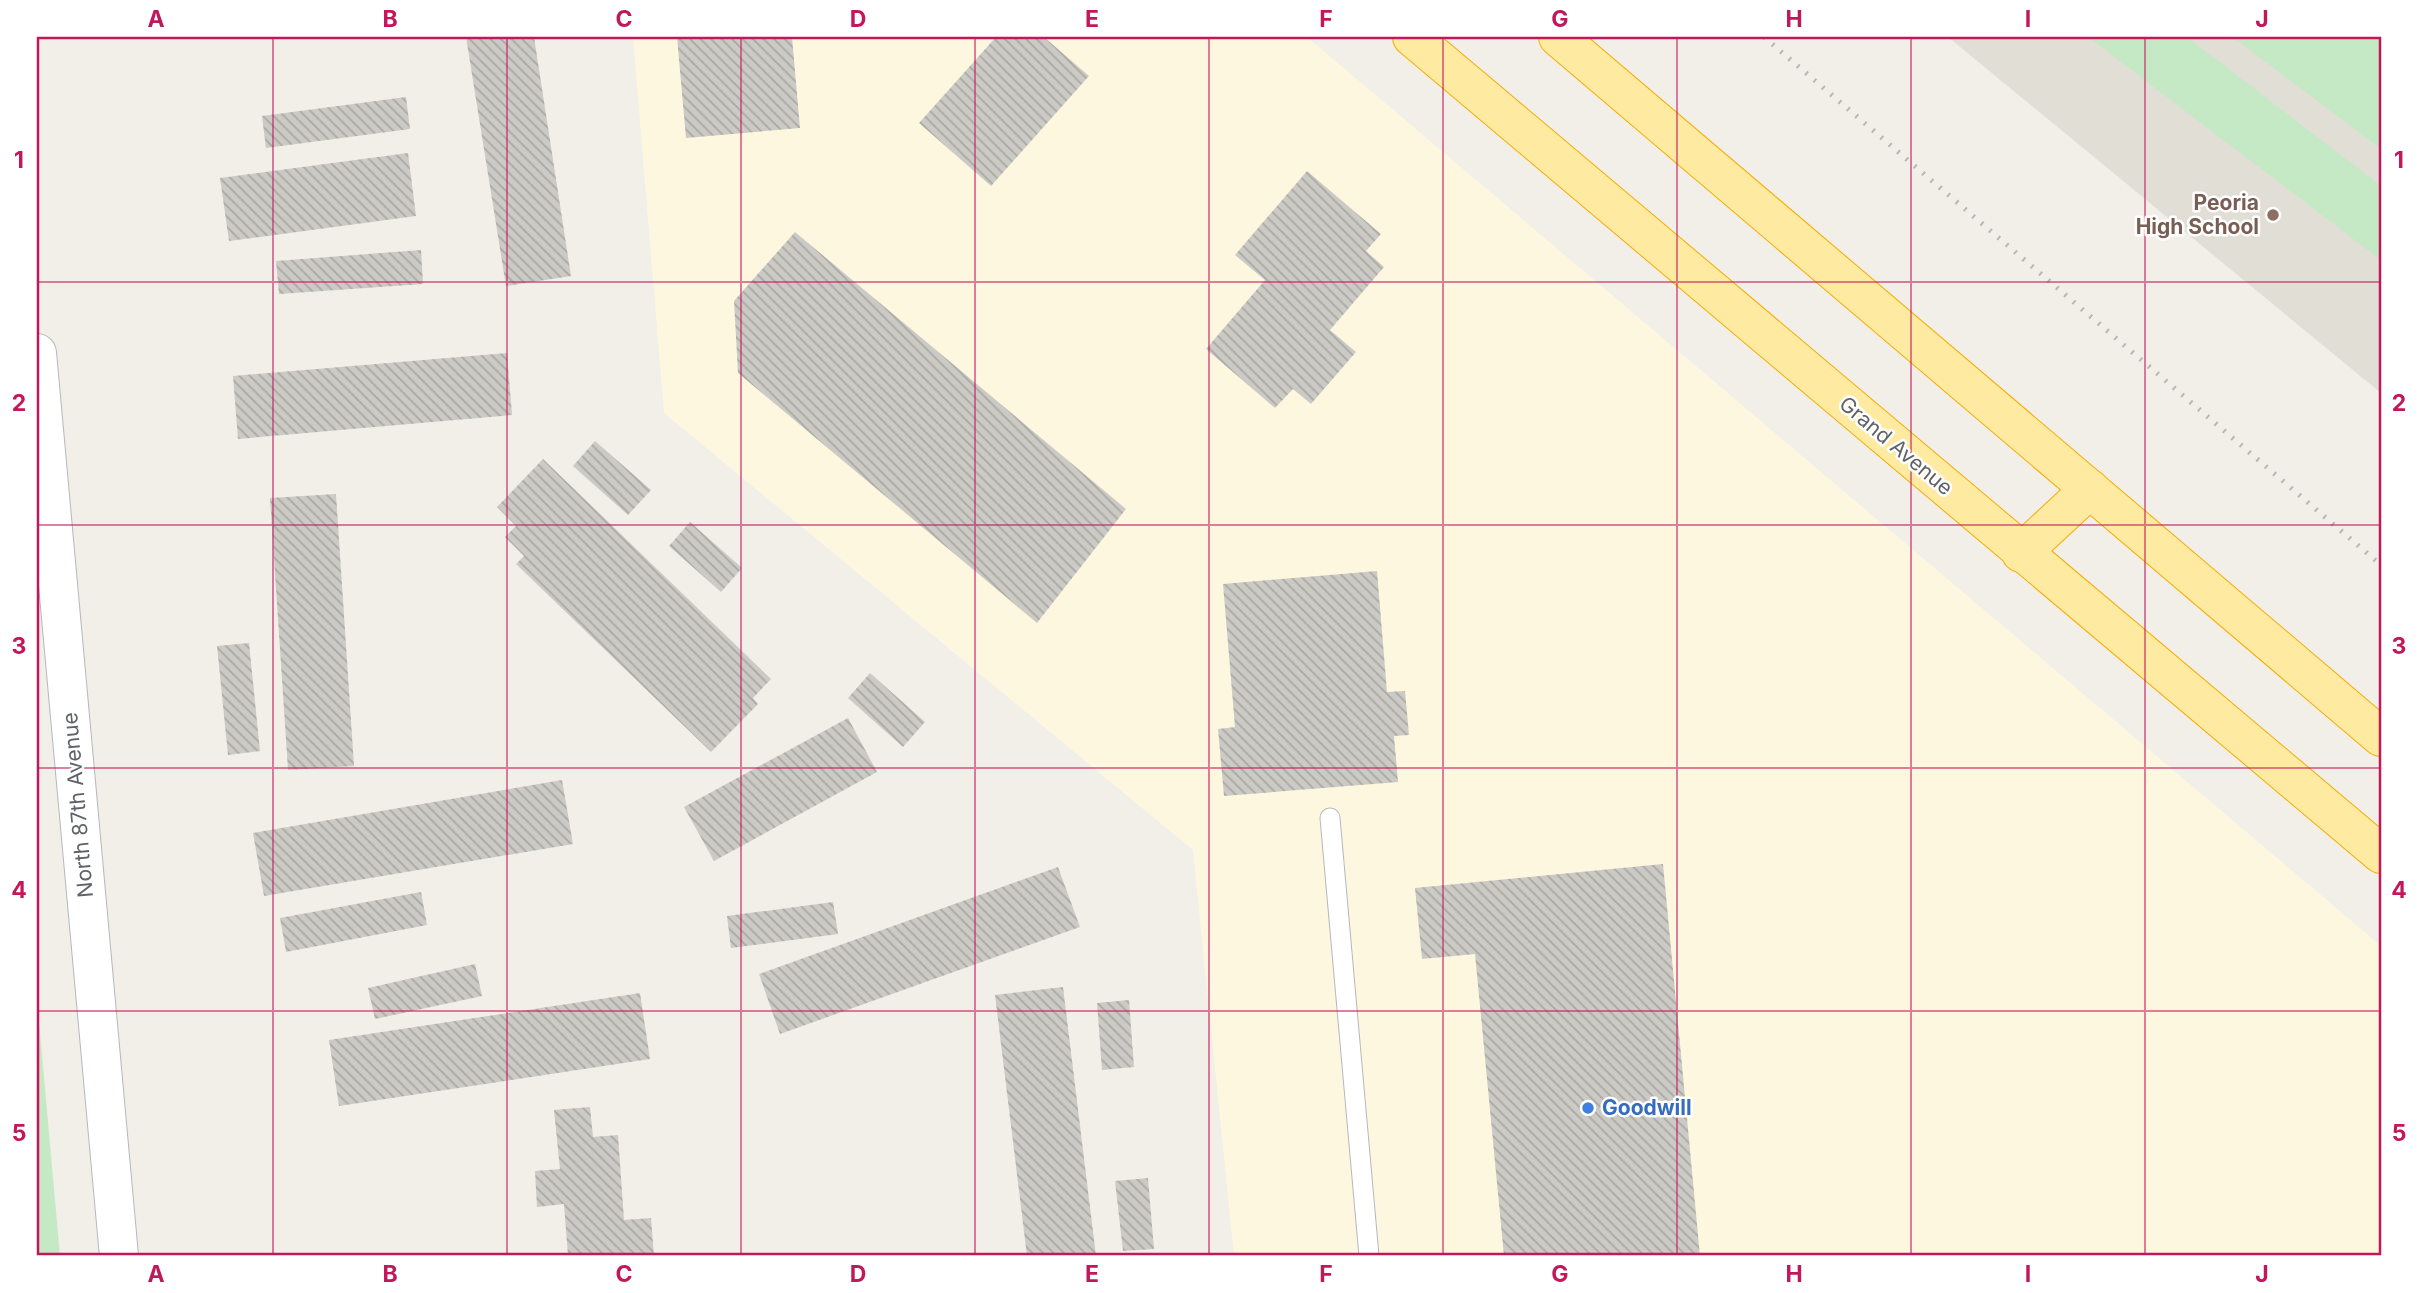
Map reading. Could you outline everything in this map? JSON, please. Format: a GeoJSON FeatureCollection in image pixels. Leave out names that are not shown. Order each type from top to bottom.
{"type":"FeatureCollection","features":[{"type":"Feature","properties":{"kind":"highway","name":"Grand Avenue"},"geometry":{"type":"LineString","coordinates":[[1412,37],[2381,855]]}},
{"type":"Feature","properties":{"kind":"highway"},"geometry":{"type":"LineString","coordinates":[[1558,37],[2381,737]]}},
{"type":"Feature","properties":{"kind":"highway"},"geometry":{"type":"LineString","coordinates":[[2021,553],[2090,489]]}},
{"type":"Feature","properties":{"kind":"street","name":"North 87th Avenue"},"geometry":{"type":"LineString","coordinates":[[37,353],[119,1256]]}},
{"type":"Feature","properties":{"kind":"lane"},"geometry":{"type":"LineString","coordinates":[[1331,818],[1369,1256]]}},
{"type":"Feature","properties":{"kind":"shaded area"},"geometry":{"type":"Polygon","coordinates":[[[633,37],[1307,37],[2381,946],[2381,1256],[1234,1256],[1193,850],[664,413],[633,37]]]}},
{"type":"Feature","properties":{"kind":"shaded area","name":"Peoria High School"},"geometry":{"type":"Polygon","coordinates":[[[1948,37],[2381,37],[2381,393],[1948,37]]]}},
{"type":"Feature","properties":{"kind":"green space"},"geometry":{"type":"Polygon","coordinates":[[[2088,37],[2187,37],[2381,186],[2381,260],[2088,37]]]}},
{"type":"Feature","properties":{"kind":"green space"},"geometry":{"type":"Polygon","coordinates":[[[2232,37],[2381,37],[2381,149],[2232,37]]]}},
{"type":"Feature","properties":{"kind":"green space"},"geometry":{"type":"Polygon","coordinates":[[[37,1000],[60,1256],[37,1256],[37,1000]]]}},
{"type":"Feature","properties":{"kind":"building"},"geometry":{"type":"Polygon","coordinates":[[[466,37],[534,37],[571,276],[506,286],[466,37]]]}},
{"type":"Feature","properties":{"kind":"building"},"geometry":{"type":"Polygon","coordinates":[[[677,37],[792,37],[800,128],[686,138],[677,37]]]}},
{"type":"Feature","properties":{"kind":"building"},"geometry":{"type":"Polygon","coordinates":[[[996,37],[1044,37],[1089,76],[991,186],[919,123],[996,37]]]}},
{"type":"Feature","properties":{"kind":"building"},"geometry":{"type":"Polygon","coordinates":[[[406,97],[410,129],[266,148],[262,116],[406,97]]]}},
{"type":"Feature","properties":{"kind":"building"},"geometry":{"type":"Polygon","coordinates":[[[408,153],[416,216],[229,241],[220,178],[408,153]]]}},
{"type":"Feature","properties":{"kind":"building"},"geometry":{"type":"Polygon","coordinates":[[[1307,171],[1381,234],[1366,251],[1384,267],[1330,330],[1356,352],[1311,404],[1293,389],[1275,408],[1206,349],[1265,280],[1235,255],[1307,171]]]}},
{"type":"Feature","properties":{"kind":"building"},"geometry":{"type":"Polygon","coordinates":[[[795,232],[1126,509],[1037,623],[738,373],[734,301],[795,232]]]}},
{"type":"Feature","properties":{"kind":"building"},"geometry":{"type":"Polygon","coordinates":[[[421,250],[423,284],[279,294],[276,261],[421,250]]]}},
{"type":"Feature","properties":{"kind":"building"},"geometry":{"type":"Polygon","coordinates":[[[507,353],[512,415],[238,439],[233,376],[507,353]]]}},
{"type":"Feature","properties":{"kind":"building"},"geometry":{"type":"Polygon","coordinates":[[[595,441],[651,490],[628,515],[573,466],[595,441]]]}},
{"type":"Feature","properties":{"kind":"building"},"geometry":{"type":"Polygon","coordinates":[[[543,459],[771,679],[753,698],[758,704],[711,752],[516,564],[524,556],[505,537],[516,526],[497,507],[543,459]]]}},
{"type":"Feature","properties":{"kind":"building"},"geometry":{"type":"Polygon","coordinates":[[[336,494],[354,766],[288,770],[270,498],[336,494]]]}},
{"type":"Feature","properties":{"kind":"building"},"geometry":{"type":"Polygon","coordinates":[[[690,522],[742,568],[721,592],[669,546],[690,522]]]}},
{"type":"Feature","properties":{"kind":"building"},"geometry":{"type":"Polygon","coordinates":[[[1377,571],[1387,692],[1405,691],[1409,735],[1394,736],[1398,782],[1224,796],[1218,729],[1235,727],[1223,584],[1377,571]]]}},
{"type":"Feature","properties":{"kind":"building"},"geometry":{"type":"Polygon","coordinates":[[[249,643],[260,751],[228,755],[217,646],[249,643]]]}},
{"type":"Feature","properties":{"kind":"building"},"geometry":{"type":"Polygon","coordinates":[[[870,673],[925,722],[903,747],[848,698],[870,673]]]}},
{"type":"Feature","properties":{"kind":"building"},"geometry":{"type":"Polygon","coordinates":[[[848,718],[877,772],[714,861],[684,807],[848,718]]]}},
{"type":"Feature","properties":{"kind":"building"},"geometry":{"type":"Polygon","coordinates":[[[562,780],[573,844],[264,896],[253,833],[562,780]]]}},
{"type":"Feature","properties":{"kind":"building","name":"Goodwill"},"geometry":{"type":"Polygon","coordinates":[[[1663,864],[1700,1256],[1504,1256],[1475,954],[1422,959],[1415,888],[1663,864]]]}},
{"type":"Feature","properties":{"kind":"building"},"geometry":{"type":"Polygon","coordinates":[[[1058,867],[1080,927],[780,1034],[759,974],[1058,867]]]}},
{"type":"Feature","properties":{"kind":"building"},"geometry":{"type":"Polygon","coordinates":[[[421,892],[427,925],[286,952],[280,918],[421,892]]]}},
{"type":"Feature","properties":{"kind":"building"},"geometry":{"type":"Polygon","coordinates":[[[833,902],[838,934],[731,948],[727,916],[833,902]]]}},
{"type":"Feature","properties":{"kind":"building"},"geometry":{"type":"Polygon","coordinates":[[[475,964],[482,996],[375,1019],[368,988],[475,964]]]}},
{"type":"Feature","properties":{"kind":"building"},"geometry":{"type":"Polygon","coordinates":[[[1063,987],[1096,1256],[1027,1256],[995,995],[1063,987]]]}},
{"type":"Feature","properties":{"kind":"building"},"geometry":{"type":"Polygon","coordinates":[[[640,993],[650,1059],[339,1106],[329,1040],[640,993]]]}},
{"type":"Feature","properties":{"kind":"building"},"geometry":{"type":"Polygon","coordinates":[[[1129,1000],[1134,1067],[1102,1070],[1097,1003],[1129,1000]]]}},
{"type":"Feature","properties":{"kind":"building"},"geometry":{"type":"Polygon","coordinates":[[[590,1107],[593,1137],[618,1135],[624,1220],[651,1218],[654,1256],[568,1256],[564,1204],[537,1207],[535,1171],[560,1169],[554,1110],[590,1107]]]}},
{"type":"Feature","properties":{"kind":"building"},"geometry":{"type":"Polygon","coordinates":[[[1148,1178],[1154,1249],[1123,1251],[1115,1181],[1148,1178]]]}},
{"type":"Feature","properties":{"kind":"railway"},"geometry":{"type":"LineString","coordinates":[[1764,37],[2381,565]]}},
{"type":"Feature","properties":{"kind":"place","name":"Peoria High School"},"geometry":{"type":"Point","coordinates":[2273,215]}},
{"type":"Feature","properties":{"kind":"place","name":"Goodwill"},"geometry":{"type":"Point","coordinates":[1588,1108]}}]}
